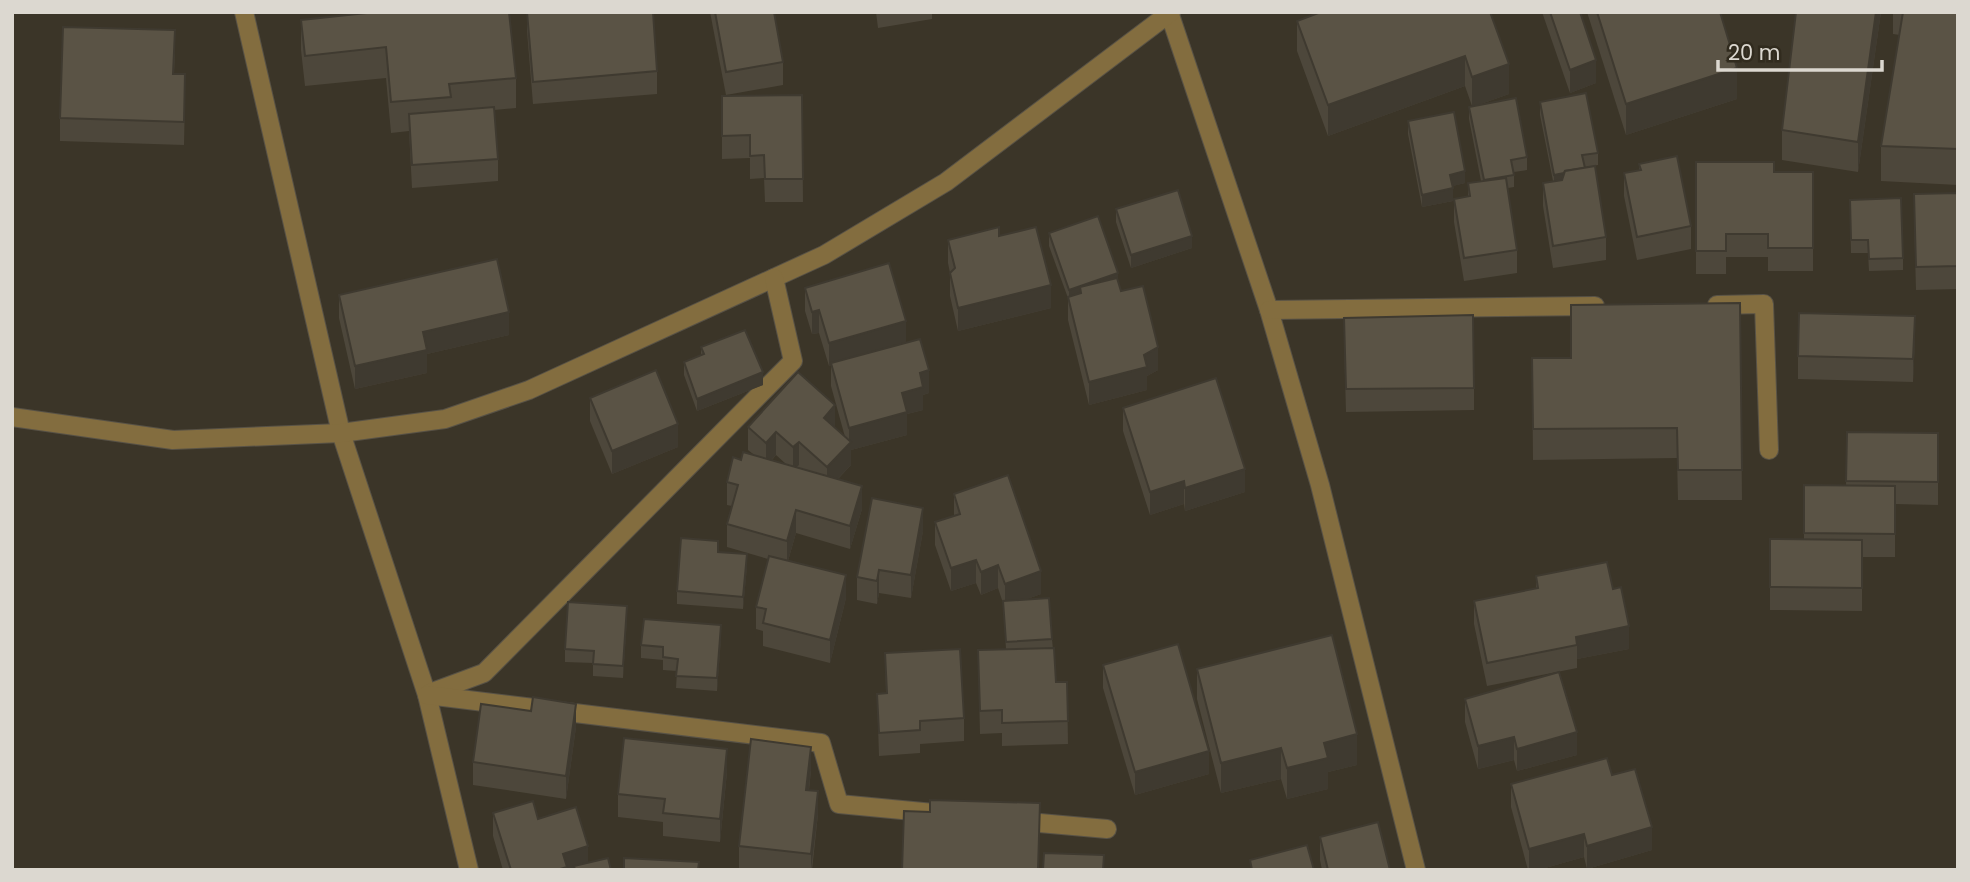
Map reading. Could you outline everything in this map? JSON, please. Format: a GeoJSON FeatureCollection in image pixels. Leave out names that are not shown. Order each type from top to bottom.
{"type":"FeatureCollection","features":[{"type":"Feature","properties":{"kind":"street"},"geometry":{"type":"LineString","coordinates":[[244,12],[341,433],[427,695],[468,870]]}},
{"type":"Feature","properties":{"kind":"street"},"geometry":{"type":"LineString","coordinates":[[12,417],[173,440],[341,433],[445,419],[529,390],[824,255],[946,182],[1170,13],[1269,310],[1320,485],[1416,870]]}},
{"type":"Feature","properties":{"kind":"street"},"geometry":{"type":"LineString","coordinates":[[427,695],[484,673],[793,361],[774,278]]}},
{"type":"Feature","properties":{"kind":"street"},"geometry":{"type":"LineString","coordinates":[[1695,305],[1764,304],[1769,450]]}},
{"type":"Feature","properties":{"kind":"street"},"geometry":{"type":"LineString","coordinates":[[1269,310],[1613,306]]}},
{"type":"Feature","properties":{"kind":"street"},"geometry":{"type":"LineString","coordinates":[[427,695],[821,743],[839,804],[959,816]]}},
{"type":"Feature","properties":{"kind":"street"},"geometry":{"type":"LineString","coordinates":[[1000,819],[1107,829]]}},
{"type":"Feature","properties":{"kind":"building"},"geometry":{"type":"Polygon","coordinates":[[[376,12],[509,12],[516,78],[449,84],[451,97],[391,102],[386,47],[305,56],[301,20],[376,12]]]}},
{"type":"Feature","properties":{"kind":"building"},"geometry":{"type":"Polygon","coordinates":[[[527,12],[653,12],[657,71],[533,82],[527,12]]]}},
{"type":"Feature","properties":{"kind":"building"},"geometry":{"type":"Polygon","coordinates":[[[715,12],[774,12],[783,62],[726,72],[715,12]]]}},
{"type":"Feature","properties":{"kind":"building"},"geometry":{"type":"Polygon","coordinates":[[[1321,12],[1490,12],[1509,64],[1472,77],[1465,56],[1328,105],[1297,21],[1321,12]]]}},
{"type":"Feature","properties":{"kind":"building"},"geometry":{"type":"Polygon","coordinates":[[[1550,12],[1580,12],[1596,60],[1570,70],[1550,12]]]}},
{"type":"Feature","properties":{"kind":"building"},"geometry":{"type":"Polygon","coordinates":[[[1597,12],[1720,12],[1737,68],[1626,104],[1597,12]]]}},
{"type":"Feature","properties":{"kind":"building"},"geometry":{"type":"Polygon","coordinates":[[[1796,12],[1876,12],[1858,142],[1782,130],[1796,12]]]}},
{"type":"Feature","properties":{"kind":"building"},"geometry":{"type":"Polygon","coordinates":[[[1903,12],[1958,12],[1958,149],[1881,146],[1903,12]]]}},
{"type":"Feature","properties":{"kind":"building"},"geometry":{"type":"Polygon","coordinates":[[[63,27],[175,30],[173,74],[185,74],[184,122],[60,118],[63,27]]]}},
{"type":"Feature","properties":{"kind":"building"},"geometry":{"type":"Polygon","coordinates":[[[1586,93],[1598,153],[1582,155],[1585,168],[1554,175],[1540,102],[1586,93]]]}},
{"type":"Feature","properties":{"kind":"building"},"geometry":{"type":"Polygon","coordinates":[[[802,95],[803,179],[765,179],[764,155],[750,156],[750,135],[722,136],[722,96],[802,95]]]}},
{"type":"Feature","properties":{"kind":"building"},"geometry":{"type":"Polygon","coordinates":[[[1516,98],[1527,157],[1511,160],[1514,175],[1484,180],[1469,107],[1516,98]]]}},
{"type":"Feature","properties":{"kind":"building"},"geometry":{"type":"Polygon","coordinates":[[[494,107],[498,159],[412,165],[409,114],[494,107]]]}},
{"type":"Feature","properties":{"kind":"building"},"geometry":{"type":"Polygon","coordinates":[[[1454,112],[1465,171],[1450,175],[1453,188],[1422,195],[1408,121],[1454,112]]]}},
{"type":"Feature","properties":{"kind":"building"},"geometry":{"type":"Polygon","coordinates":[[[1677,156],[1691,226],[1637,237],[1624,173],[1641,170],[1639,164],[1677,156]]]}},
{"type":"Feature","properties":{"kind":"building"},"geometry":{"type":"Polygon","coordinates":[[[1696,162],[1774,162],[1774,172],[1813,172],[1813,248],[1768,248],[1768,234],[1726,234],[1726,251],[1696,251],[1696,162]]]}},
{"type":"Feature","properties":{"kind":"building"},"geometry":{"type":"Polygon","coordinates":[[[1595,166],[1606,237],[1553,246],[1543,183],[1562,180],[1565,171],[1595,166]]]}},
{"type":"Feature","properties":{"kind":"building"},"geometry":{"type":"Polygon","coordinates":[[[1506,178],[1517,250],[1464,258],[1454,199],[1470,196],[1468,183],[1506,178]]]}},
{"type":"Feature","properties":{"kind":"building"},"geometry":{"type":"Polygon","coordinates":[[[1178,190],[1192,236],[1131,255],[1116,209],[1178,190]]]}},
{"type":"Feature","properties":{"kind":"building"},"geometry":{"type":"Polygon","coordinates":[[[1958,193],[1958,266],[1916,267],[1914,194],[1958,193]]]}},
{"type":"Feature","properties":{"kind":"building"},"geometry":{"type":"Polygon","coordinates":[[[1901,198],[1903,258],[1869,259],[1868,240],[1851,240],[1850,200],[1901,198]]]}},
{"type":"Feature","properties":{"kind":"building"},"geometry":{"type":"Polygon","coordinates":[[[1098,216],[1118,273],[1069,290],[1049,233],[1098,216]]]}},
{"type":"Feature","properties":{"kind":"building"},"geometry":{"type":"Polygon","coordinates":[[[999,227],[999,236],[1036,227],[1051,285],[958,308],[950,273],[955,268],[948,240],[999,227]]]}},
{"type":"Feature","properties":{"kind":"building"},"geometry":{"type":"Polygon","coordinates":[[[497,259],[509,312],[423,332],[427,350],[355,366],[339,295],[497,259]]]}},
{"type":"Feature","properties":{"kind":"building"},"geometry":{"type":"Polygon","coordinates":[[[889,263],[906,321],[829,343],[819,310],[812,312],[805,288],[889,263]]]}},
{"type":"Feature","properties":{"kind":"building"},"geometry":{"type":"Polygon","coordinates":[[[1117,278],[1121,291],[1143,286],[1158,347],[1144,355],[1147,367],[1089,382],[1068,297],[1081,293],[1080,287],[1117,278]]]}},
{"type":"Feature","properties":{"kind":"building"},"geometry":{"type":"Polygon","coordinates":[[[1740,303],[1742,470],[1678,470],[1677,428],[1533,429],[1532,358],[1571,358],[1571,305],[1740,303]]]}},
{"type":"Feature","properties":{"kind":"building"},"geometry":{"type":"Polygon","coordinates":[[[1799,313],[1915,316],[1913,359],[1798,356],[1799,313]]]}},
{"type":"Feature","properties":{"kind":"building"},"geometry":{"type":"Polygon","coordinates":[[[1473,315],[1474,388],[1346,389],[1344,318],[1473,315]]]}},
{"type":"Feature","properties":{"kind":"building"},"geometry":{"type":"Polygon","coordinates":[[[745,330],[763,372],[697,399],[684,362],[704,354],[701,347],[745,330]]]}},
{"type":"Feature","properties":{"kind":"building"},"geometry":{"type":"Polygon","coordinates":[[[920,339],[929,370],[920,373],[923,387],[902,393],[907,412],[849,428],[831,363],[920,339]]]}},
{"type":"Feature","properties":{"kind":"building"},"geometry":{"type":"Polygon","coordinates":[[[656,370],[678,424],[612,451],[590,398],[656,370]]]}},
{"type":"Feature","properties":{"kind":"building"},"geometry":{"type":"Polygon","coordinates":[[[798,372],[835,405],[824,418],[851,442],[827,467],[799,442],[793,447],[776,432],[766,443],[748,427],[798,372]]]}},
{"type":"Feature","properties":{"kind":"building"},"geometry":{"type":"Polygon","coordinates":[[[1216,378],[1245,469],[1185,488],[1184,481],[1150,492],[1123,408],[1216,378]]]}},
{"type":"Feature","properties":{"kind":"building"},"geometry":{"type":"Polygon","coordinates":[[[1847,432],[1938,433],[1938,482],[1846,481],[1847,432]]]}},
{"type":"Feature","properties":{"kind":"building"},"geometry":{"type":"Polygon","coordinates":[[[743,452],[862,486],[850,526],[796,510],[787,541],[727,524],[738,485],[727,482],[733,457],[741,460],[743,452]]]}},
{"type":"Feature","properties":{"kind":"building"},"geometry":{"type":"Polygon","coordinates":[[[1008,475],[1041,571],[1005,584],[998,565],[981,572],[976,560],[951,568],[935,522],[960,514],[954,494],[1008,475]]]}},
{"type":"Feature","properties":{"kind":"building"},"geometry":{"type":"Polygon","coordinates":[[[1804,485],[1895,486],[1895,534],[1804,533],[1804,485]]]}},
{"type":"Feature","properties":{"kind":"building"},"geometry":{"type":"Polygon","coordinates":[[[872,498],[923,508],[911,575],[879,570],[877,581],[857,577],[872,498]]]}},
{"type":"Feature","properties":{"kind":"building"},"geometry":{"type":"Polygon","coordinates":[[[681,538],[718,541],[718,552],[747,554],[743,597],[677,591],[681,538]]]}},
{"type":"Feature","properties":{"kind":"building"},"geometry":{"type":"Polygon","coordinates":[[[1770,539],[1862,540],[1862,588],[1770,587],[1770,539]]]}},
{"type":"Feature","properties":{"kind":"building"},"geometry":{"type":"Polygon","coordinates":[[[769,556],[846,575],[830,640],[763,623],[766,609],[756,607],[769,556]]]}},
{"type":"Feature","properties":{"kind":"building"},"geometry":{"type":"Polygon","coordinates":[[[1607,562],[1613,589],[1621,587],[1629,626],[1576,637],[1577,645],[1487,663],[1474,601],[1538,588],[1536,576],[1607,562]]]}},
{"type":"Feature","properties":{"kind":"building"},"geometry":{"type":"Polygon","coordinates":[[[1049,598],[1052,639],[1006,642],[1003,601],[1049,598]]]}},
{"type":"Feature","properties":{"kind":"building"},"geometry":{"type":"Polygon","coordinates":[[[568,602],[627,606],[623,666],[593,664],[594,651],[565,649],[568,602]]]}},
{"type":"Feature","properties":{"kind":"building"},"geometry":{"type":"Polygon","coordinates":[[[644,619],[721,625],[717,678],[676,676],[678,659],[663,657],[663,647],[641,645],[644,619]]]}},
{"type":"Feature","properties":{"kind":"building"},"geometry":{"type":"Polygon","coordinates":[[[1332,635],[1357,734],[1324,743],[1328,758],[1287,768],[1281,748],[1221,763],[1197,669],[1332,635]]]}},
{"type":"Feature","properties":{"kind":"building"},"geometry":{"type":"Polygon","coordinates":[[[1178,644],[1209,751],[1135,772],[1103,665],[1178,644]]]}},
{"type":"Feature","properties":{"kind":"building"},"geometry":{"type":"Polygon","coordinates":[[[1054,648],[1056,682],[1067,682],[1068,721],[1002,723],[1002,710],[980,711],[978,650],[1054,648]]]}},
{"type":"Feature","properties":{"kind":"building"},"geometry":{"type":"Polygon","coordinates":[[[960,649],[964,718],[920,721],[920,730],[879,733],[877,694],[887,693],[885,653],[960,649]]]}},
{"type":"Feature","properties":{"kind":"building"},"geometry":{"type":"Polygon","coordinates":[[[1559,672],[1577,732],[1517,749],[1514,737],[1478,746],[1465,699],[1559,672]]]}},
{"type":"Feature","properties":{"kind":"building"},"geometry":{"type":"Polygon","coordinates":[[[533,697],[576,704],[566,776],[473,762],[481,704],[531,711],[533,697]]]}},
{"type":"Feature","properties":{"kind":"building"},"geometry":{"type":"Polygon","coordinates":[[[624,738],[727,749],[720,819],[663,813],[665,799],[618,794],[624,738]]]}},
{"type":"Feature","properties":{"kind":"building"},"geometry":{"type":"Polygon","coordinates":[[[751,739],[811,747],[806,790],[818,791],[811,854],[739,846],[751,739]]]}},
{"type":"Feature","properties":{"kind":"building"},"geometry":{"type":"Polygon","coordinates":[[[1607,758],[1612,775],[1635,769],[1652,827],[1587,846],[1584,834],[1529,849],[1511,784],[1607,758]]]}},
{"type":"Feature","properties":{"kind":"building"},"geometry":{"type":"Polygon","coordinates":[[[930,800],[1040,803],[1038,870],[902,870],[904,811],[930,812],[930,800]]]}},
{"type":"Feature","properties":{"kind":"building"},"geometry":{"type":"Polygon","coordinates":[[[533,801],[538,819],[576,807],[588,846],[563,854],[567,867],[557,870],[511,870],[493,813],[533,801]]]}},
{"type":"Feature","properties":{"kind":"building"},"geometry":{"type":"Polygon","coordinates":[[[1378,822],[1390,870],[1328,870],[1320,837],[1378,822]]]}},
{"type":"Feature","properties":{"kind":"building"},"geometry":{"type":"Polygon","coordinates":[[[1307,845],[1314,870],[1252,870],[1250,860],[1307,845]]]}},
{"type":"Feature","properties":{"kind":"building"},"geometry":{"type":"Polygon","coordinates":[[[1044,853],[1104,855],[1103,870],[1043,870],[1044,853]]]}},
{"type":"Feature","properties":{"kind":"building"},"geometry":{"type":"Polygon","coordinates":[[[608,858],[611,870],[575,870],[574,866],[608,858]]]}},
{"type":"Feature","properties":{"kind":"building"},"geometry":{"type":"Polygon","coordinates":[[[624,858],[699,862],[698,870],[624,870],[624,858]]]}}]}
